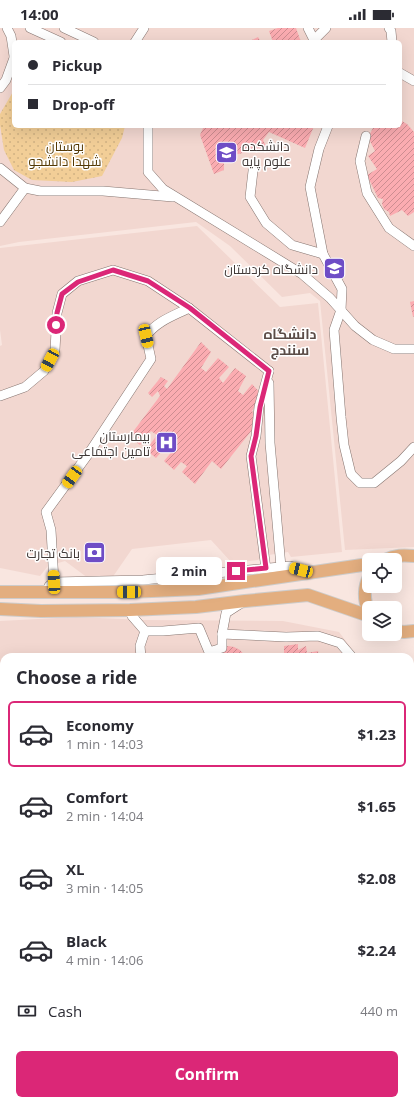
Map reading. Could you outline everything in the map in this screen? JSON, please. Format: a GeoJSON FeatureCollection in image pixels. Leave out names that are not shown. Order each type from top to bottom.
{"type":"FeatureCollection","features":[{"type":"Feature","properties":{"kind":"main road"},"geometry":{"type":"LineString","coordinates":[[402,555],[414,556]]}},
{"type":"Feature","properties":{"kind":"main road"},"geometry":{"type":"LineString","coordinates":[[0,592],[129,592],[198,589],[362,565]]}},
{"type":"Feature","properties":{"kind":"main road"},"geometry":{"type":"LineString","coordinates":[[0,609],[41,611],[130,610],[196,607],[245,600],[308,596],[362,614]]}},
{"type":"Feature","properties":{"kind":"main road"},"geometry":{"type":"LineString","coordinates":[[402,632],[414,631]]}},
{"type":"Feature","properties":{"kind":"street"},"geometry":{"type":"LineString","coordinates":[[7,28],[11,36],[12,43]]}},
{"type":"Feature","properties":{"kind":"street"},"geometry":{"type":"LineString","coordinates":[[30,28],[57,40]]}},
{"type":"Feature","properties":{"kind":"street"},"geometry":{"type":"LineString","coordinates":[[64,28],[90,40]]}},
{"type":"Feature","properties":{"kind":"street"},"geometry":{"type":"LineString","coordinates":[[136,40],[144,28]]}},
{"type":"Feature","properties":{"kind":"street"},"geometry":{"type":"LineString","coordinates":[[308,28],[314,40]]}},
{"type":"Feature","properties":{"kind":"street"},"geometry":{"type":"LineString","coordinates":[[315,40],[326,28]]}},
{"type":"Feature","properties":{"kind":"street"},"geometry":{"type":"LineString","coordinates":[[389,28],[391,31],[392,40]]}},
{"type":"Feature","properties":{"kind":"street"},"geometry":{"type":"LineString","coordinates":[[0,88],[6,80],[12,63]]}},
{"type":"Feature","properties":{"kind":"street"},"geometry":{"type":"LineString","coordinates":[[402,74],[414,81]]}},
{"type":"Feature","properties":{"kind":"street"},"geometry":{"type":"LineString","coordinates":[[0,93],[12,80]]}},
{"type":"Feature","properties":{"kind":"street"},"geometry":{"type":"LineString","coordinates":[[148,128],[148,172],[163,189],[302,274],[330,298],[355,326],[373,340],[394,349],[414,348]]}},
{"type":"Feature","properties":{"kind":"street"},"geometry":{"type":"LineString","coordinates":[[327,128],[319,148],[310,187],[323,254],[342,289],[341,310],[334,330],[344,445],[351,474],[360,483],[374,483],[401,461],[414,447]]}},
{"type":"Feature","properties":{"kind":"street"},"geometry":{"type":"LineString","coordinates":[[366,136],[360,161],[367,194],[389,228],[414,246]]}},
{"type":"Feature","properties":{"kind":"street"},"geometry":{"type":"LineString","coordinates":[[0,168],[25,188],[40,191],[103,191],[176,197]]}},
{"type":"Feature","properties":{"kind":"street"},"geometry":{"type":"LineString","coordinates":[[253,171],[250,196],[266,223],[292,245],[323,254]]}},
{"type":"Feature","properties":{"kind":"street"},"geometry":{"type":"LineString","coordinates":[[0,222],[25,188]]}},
{"type":"Feature","properties":{"kind":"street"},"geometry":{"type":"LineString","coordinates":[[0,396],[25,387],[44,371],[55,350],[57,313],[62,294],[78,282],[113,270],[148,281],[190,308],[269,371]]}},
{"type":"Feature","properties":{"kind":"street"},"geometry":{"type":"LineString","coordinates":[[54,582],[51,530],[46,512],[89,453],[151,359],[146,336],[152,328],[161,322],[190,308]]}},
{"type":"Feature","properties":{"kind":"street"},"geometry":{"type":"LineString","coordinates":[[269,371],[270,443],[280,567]]}},
{"type":"Feature","properties":{"kind":"street"},"geometry":{"type":"LineString","coordinates":[[266,568],[251,456],[256,436],[260,407],[269,371]]}},
{"type":"Feature","properties":{"kind":"street"},"geometry":{"type":"LineString","coordinates":[[41,592],[54,582],[144,580],[290,566],[313,573]]}},
{"type":"Feature","properties":{"kind":"street"},"geometry":{"type":"LineString","coordinates":[[130,610],[132,616],[145,631],[199,628],[209,652],[222,648],[222,634],[226,613],[245,600]]}},
{"type":"Feature","properties":{"kind":"street"},"geometry":{"type":"LineString","coordinates":[[141,653],[140,646],[145,631]]}},
{"type":"Feature","properties":{"kind":"street"},"geometry":{"type":"LineString","coordinates":[[222,634],[286,637],[318,636],[340,643],[349,653]]}},
{"type":"Feature","properties":{"kind":"shaded area","name":"دانشگاه کردستان"},"geometry":{"type":"Polygon","coordinates":[[[0,28],[414,28],[414,547],[345,550],[320,301],[310,293],[282,297],[230,246],[196,222],[19,242],[0,246],[0,28]]]}},
{"type":"Feature","properties":{"kind":"shaded area","name":"بیمارستان تامین اجتماعی"},"geometry":{"type":"Polygon","coordinates":[[[197,226],[280,307],[318,303],[342,552],[291,557],[288,552],[262,556],[258,560],[232,563],[211,540],[132,549],[112,578],[92,581],[65,561],[48,566],[40,576],[0,568],[0,346],[2,345],[0,330],[0,248],[197,226]]]}},
{"type":"Feature","properties":{"kind":"shaded area"},"geometry":{"type":"Polygon","coordinates":[[[76,617],[145,620],[283,621],[339,632],[355,653],[0,653],[0,621],[76,617]]]}},
{"type":"Feature","properties":{"kind":"green space","name":"بوستان شهدا دانشجو"},"geometry":{"type":"Polygon","coordinates":[[[12,93],[12,128],[124,128],[122,138],[102,176],[72,182],[32,180],[14,170],[4,150],[0,125],[0,114],[12,93]]]}},
{"type":"Feature","properties":{"kind":"building"},"geometry":{"type":"Polygon","coordinates":[[[278,28],[296,28],[300,40],[272,40],[269,31],[278,28]]]}},
{"type":"Feature","properties":{"kind":"building"},"geometry":{"type":"Polygon","coordinates":[[[258,37],[260,40],[252,40],[258,37]]]}},
{"type":"Feature","properties":{"kind":"building"},"geometry":{"type":"Polygon","coordinates":[[[402,121],[407,124],[414,132],[414,212],[408,216],[402,210],[390,216],[389,212],[384,209],[382,204],[383,199],[378,198],[367,175],[377,169],[368,156],[375,151],[370,141],[370,134],[373,128],[402,128],[402,121]]]}},
{"type":"Feature","properties":{"kind":"building","name":"دانشکده علوم پایه"},"geometry":{"type":"Polygon","coordinates":[[[203,128],[313,128],[305,148],[269,132],[263,140],[267,148],[224,157],[224,170],[214,174],[200,135],[203,128]]]}},
{"type":"Feature","properties":{"kind":"building"},"geometry":{"type":"Polygon","coordinates":[[[414,301],[414,316],[413,317],[410,302],[414,301]]]}},
{"type":"Feature","properties":{"kind":"building"},"geometry":{"type":"Polygon","coordinates":[[[201,342],[211,352],[201,368],[206,372],[218,358],[229,367],[219,378],[223,383],[235,368],[246,376],[238,391],[243,395],[252,384],[262,395],[252,411],[260,420],[221,469],[212,461],[195,484],[182,472],[187,466],[181,462],[174,470],[164,461],[174,449],[168,444],[156,458],[146,450],[157,435],[151,431],[140,445],[129,437],[160,396],[158,391],[152,397],[148,393],[161,377],[168,381],[164,386],[167,389],[201,342]]]}},
{"type":"Feature","properties":{"kind":"building"},"geometry":{"type":"Polygon","coordinates":[[[298,644],[298,650],[306,646],[307,653],[284,653],[284,646],[298,644]]]}},
{"type":"Feature","properties":{"kind":"building"},"geometry":{"type":"Polygon","coordinates":[[[228,646],[234,647],[243,653],[216,653],[219,649],[228,646]]]}},
{"type":"Feature","properties":{"kind":"building"},"geometry":{"type":"Polygon","coordinates":[[[318,651],[318,653],[307,653],[318,651]]]}},
{"type":"Feature","properties":{"kind":"place","name":"دانشکده علوم پایه"},"geometry":{"type":"Point","coordinates":[226,153]}},
{"type":"Feature","properties":{"kind":"place","name":"دانشگاه کردستان"},"geometry":{"type":"Point","coordinates":[334,269]}},
{"type":"Feature","properties":{"kind":"place","name":"بیمارستان تامین اجتماعی"},"geometry":{"type":"Point","coordinates":[166,443]}},
{"type":"Feature","properties":{"kind":"place","name":"بانک تجارت"},"geometry":{"type":"Point","coordinates":[95,553]}},
{"type":"Feature","properties":{"kind":"district","name":"دانشگاه سنندج"},"geometry":{"type":"Point","coordinates":[290,342]}},
{"type":"Feature","properties":{"kind":"route"},"geometry":{"type":"LineString","coordinates":[[56,325],[57,313],[62,294],[78,282],[113,270],[148,281],[190,308],[269,371],[260,407],[256,436],[251,456],[266,568],[236,571]]}}]}
